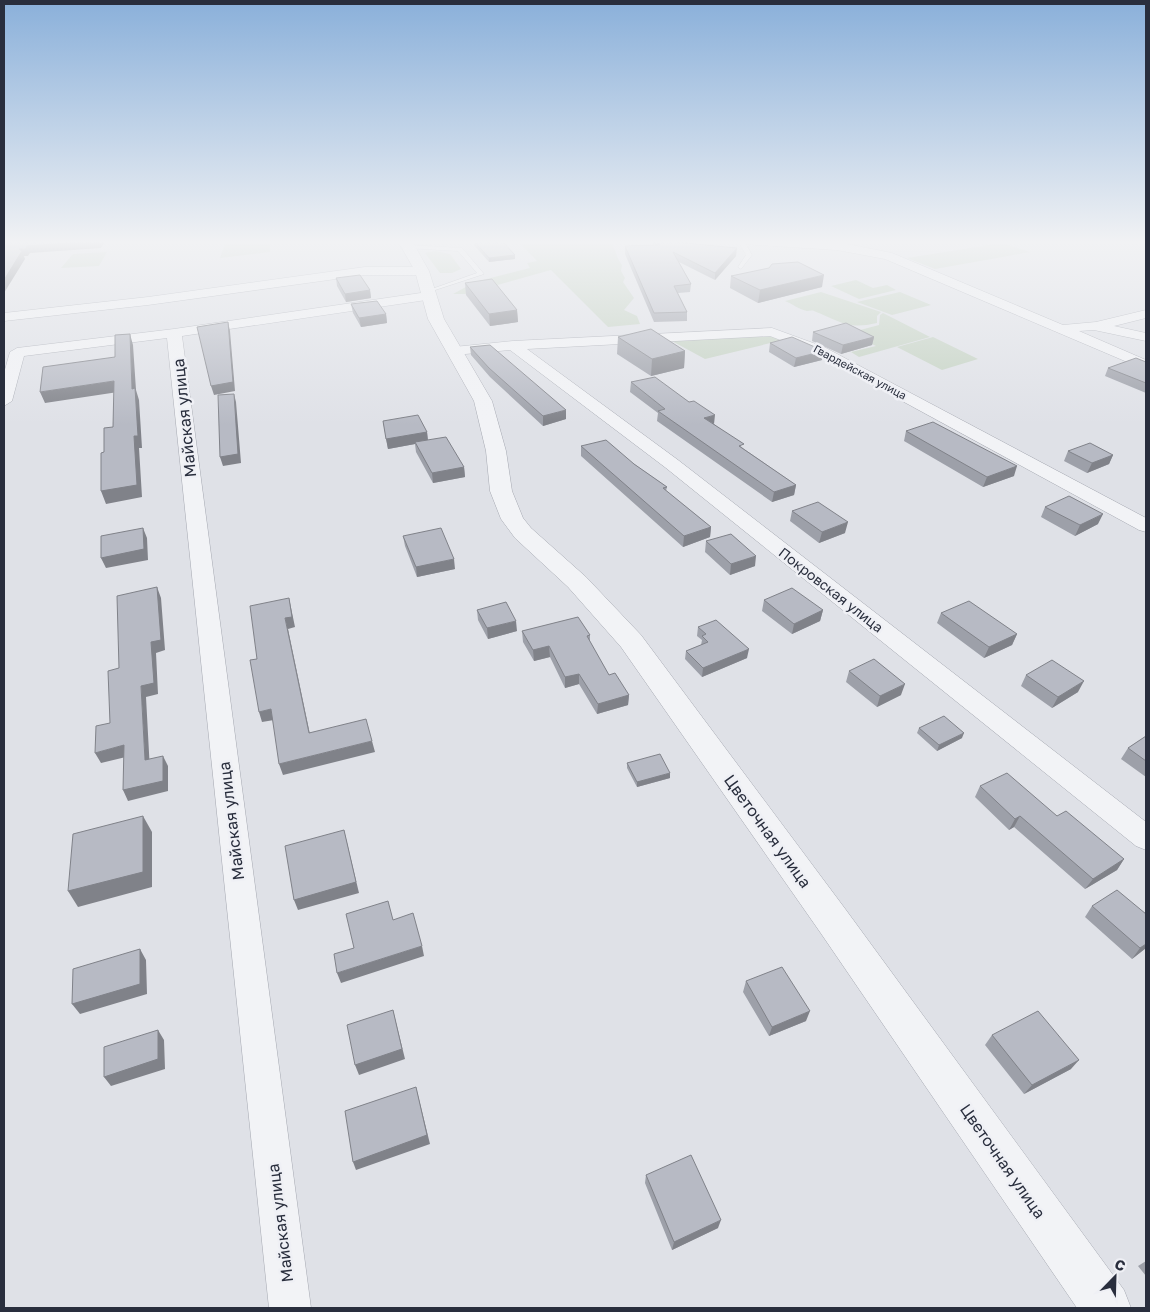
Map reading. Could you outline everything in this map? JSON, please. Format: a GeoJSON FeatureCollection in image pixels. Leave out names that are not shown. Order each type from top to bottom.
{"type":"FeatureCollection","features":[{"type":"Feature","properties":{"kind":"street"},"geometry":{"type":"LineString","coordinates":[[4,317],[137,302]]}},
{"type":"Feature","properties":{"kind":"street"},"geometry":{"type":"LineString","coordinates":[[4,401],[10,354],[174,333],[374,302]]}},
{"type":"Feature","properties":{"kind":"street","name":"Цветочная улица"},"geometry":{"type":"LineString","coordinates":[[431,302],[436,319],[478,392],[486,411],[496,451],[501,492],[512,520],[523,533],[577,582],[631,641],[845,938],[1106,1308]]}},
{"type":"Feature","properties":{"kind":"street"},"geometry":{"type":"LineString","coordinates":[[997,302],[1146,365]]}},
{"type":"Feature","properties":{"kind":"street"},"geometry":{"type":"LineString","coordinates":[[1060,329],[1094,326],[1146,314]]}},
{"type":"Feature","properties":{"kind":"street"},"geometry":{"type":"LineString","coordinates":[[1094,326],[1146,337]]}},
{"type":"Feature","properties":{"kind":"street","name":"Гвардейская улица"},"geometry":{"type":"LineString","coordinates":[[454,352],[513,345],[772,332],[819,350],[1146,526]]}},
{"type":"Feature","properties":{"kind":"street","name":"Майская улица"},"geometry":{"type":"LineString","coordinates":[[174,333],[290,1308]]}},
{"type":"Feature","properties":{"kind":"street","name":"Покровская улица"},"geometry":{"type":"LineString","coordinates":[[513,345],[672,464],[1146,838]]}},
{"type":"Feature","properties":{"kind":"green space"},"geometry":{"type":"Polygon","coordinates":[[[583,302],[630,302],[624,310],[637,316],[640,324],[608,327],[583,302]]]}},
{"type":"Feature","properties":{"kind":"green space"},"geometry":{"type":"Polygon","coordinates":[[[787,302],[852,302],[881,312],[877,316],[877,323],[851,325],[813,311],[801,309],[787,302]]]}},
{"type":"Feature","properties":{"kind":"green space"},"geometry":{"type":"Polygon","coordinates":[[[858,302],[924,302],[931,305],[892,315],[858,302]]]}},
{"type":"Feature","properties":{"kind":"green space"},"geometry":{"type":"Polygon","coordinates":[[[883,313],[930,337],[859,357],[851,352],[876,346],[849,333],[879,325],[880,315],[883,313]]]}},
{"type":"Feature","properties":{"kind":"green space"},"geometry":{"type":"Polygon","coordinates":[[[777,336],[783,340],[705,359],[670,340],[777,336]]]}},
{"type":"Feature","properties":{"kind":"green space"},"geometry":{"type":"Polygon","coordinates":[[[933,337],[978,359],[942,370],[897,347],[933,337]]]}},
{"type":"Feature","properties":{"kind":"building"},"geometry":{"type":"Polygon","coordinates":[[[378,302],[386,314],[359,318],[351,304],[378,302]]]}},
{"type":"Feature","properties":{"kind":"building"},"geometry":{"type":"Polygon","coordinates":[[[480,302],[511,302],[517,310],[489,314],[480,302]]]}},
{"type":"Feature","properties":{"kind":"building"},"geometry":{"type":"Polygon","coordinates":[[[649,302],[682,302],[687,312],[654,313],[649,302]]]}},
{"type":"Feature","properties":{"kind":"building"},"geometry":{"type":"Polygon","coordinates":[[[228,322],[233,382],[211,386],[197,327],[228,322]]]}},
{"type":"Feature","properties":{"kind":"building"},"geometry":{"type":"Polygon","coordinates":[[[846,323],[874,337],[843,345],[813,332],[846,323]]]}},
{"type":"Feature","properties":{"kind":"building"},"geometry":{"type":"Polygon","coordinates":[[[651,329],[685,351],[652,359],[618,337],[651,329]]]}},
{"type":"Feature","properties":{"kind":"building"},"geometry":{"type":"Polygon","coordinates":[[[130,334],[132,389],[135,388],[138,436],[134,436],[137,485],[101,491],[101,453],[104,452],[104,428],[113,427],[114,381],[40,392],[43,367],[115,357],[115,335],[130,334]]]}},
{"type":"Feature","properties":{"kind":"building"},"geometry":{"type":"Polygon","coordinates":[[[792,337],[824,351],[796,358],[770,343],[792,337]]]}},
{"type":"Feature","properties":{"kind":"building"},"geometry":{"type":"Polygon","coordinates":[[[490,345],[566,410],[543,416],[489,368],[470,347],[490,345]]]}},
{"type":"Feature","properties":{"kind":"building"},"geometry":{"type":"Polygon","coordinates":[[[1136,358],[1146,362],[1146,383],[1108,368],[1136,358]]]}},
{"type":"Feature","properties":{"kind":"building"},"geometry":{"type":"Polygon","coordinates":[[[655,377],[689,402],[694,401],[715,415],[704,418],[744,444],[739,446],[796,485],[774,492],[658,411],[665,409],[631,382],[655,377]]]}},
{"type":"Feature","properties":{"kind":"building"},"geometry":{"type":"Polygon","coordinates":[[[234,394],[238,454],[220,457],[218,395],[234,394]]]}},
{"type":"Feature","properties":{"kind":"building"},"geometry":{"type":"Polygon","coordinates":[[[418,415],[427,432],[386,439],[383,421],[418,415]]]}},
{"type":"Feature","properties":{"kind":"building"},"geometry":{"type":"Polygon","coordinates":[[[933,422],[1017,466],[987,477],[906,431],[933,422]]]}},
{"type":"Feature","properties":{"kind":"building"},"geometry":{"type":"Polygon","coordinates":[[[446,437],[464,467],[432,473],[415,442],[446,437]]]}},
{"type":"Feature","properties":{"kind":"building"},"geometry":{"type":"Polygon","coordinates":[[[606,440],[634,464],[667,487],[663,488],[711,527],[684,536],[581,446],[606,440]]]}},
{"type":"Feature","properties":{"kind":"building"},"geometry":{"type":"Polygon","coordinates":[[[1090,443],[1113,455],[1092,463],[1068,451],[1090,443]]]}},
{"type":"Feature","properties":{"kind":"building"},"geometry":{"type":"Polygon","coordinates":[[[1069,496],[1103,514],[1080,525],[1045,507],[1069,496]]]}},
{"type":"Feature","properties":{"kind":"building"},"geometry":{"type":"Polygon","coordinates":[[[818,502],[848,522],[822,532],[792,511],[818,502]]]}},
{"type":"Feature","properties":{"kind":"building"},"geometry":{"type":"Polygon","coordinates":[[[143,528],[144,549],[101,558],[101,536],[143,528]]]}},
{"type":"Feature","properties":{"kind":"building"},"geometry":{"type":"Polygon","coordinates":[[[441,528],[454,559],[416,567],[403,536],[441,528]]]}},
{"type":"Feature","properties":{"kind":"building"},"geometry":{"type":"Polygon","coordinates":[[[731,534],[756,556],[731,564],[706,541],[731,534]]]}},
{"type":"Feature","properties":{"kind":"building"},"geometry":{"type":"Polygon","coordinates":[[[157,587],[161,640],[151,642],[154,683],[141,686],[145,760],[163,756],[163,781],[123,790],[124,745],[95,753],[96,726],[110,723],[108,671],[119,668],[117,596],[157,587]]]}},
{"type":"Feature","properties":{"kind":"building"},"geometry":{"type":"Polygon","coordinates":[[[792,588],[823,610],[794,624],[764,600],[792,588]]]}},
{"type":"Feature","properties":{"kind":"building"},"geometry":{"type":"Polygon","coordinates":[[[289,598],[292,617],[285,618],[309,733],[366,719],[372,741],[279,764],[271,709],[259,712],[250,660],[257,659],[250,606],[289,598]]]}},
{"type":"Feature","properties":{"kind":"building"},"geometry":{"type":"Polygon","coordinates":[[[969,601],[1017,634],[989,647],[941,613],[969,601]]]}},
{"type":"Feature","properties":{"kind":"building"},"geometry":{"type":"Polygon","coordinates":[[[506,602],[516,621],[487,628],[477,610],[506,602]]]}},
{"type":"Feature","properties":{"kind":"building"},"geometry":{"type":"Polygon","coordinates":[[[578,617],[590,635],[587,636],[609,675],[615,673],[629,695],[598,704],[579,674],[565,677],[549,646],[533,650],[522,631],[578,617]]]}},
{"type":"Feature","properties":{"kind":"building"},"geometry":{"type":"Polygon","coordinates":[[[716,620],[749,649],[703,668],[686,651],[708,642],[702,636],[706,634],[698,627],[716,620]]]}},
{"type":"Feature","properties":{"kind":"building"},"geometry":{"type":"Polygon","coordinates":[[[874,659],[905,684],[880,696],[849,671],[874,659]]]}},
{"type":"Feature","properties":{"kind":"building"},"geometry":{"type":"Polygon","coordinates":[[[1052,660],[1084,681],[1058,697],[1026,675],[1052,660]]]}},
{"type":"Feature","properties":{"kind":"building"},"geometry":{"type":"Polygon","coordinates":[[[944,716],[964,733],[939,745],[919,728],[944,716]]]}},
{"type":"Feature","properties":{"kind":"building"},"geometry":{"type":"Polygon","coordinates":[[[1146,736],[1146,761],[1128,748],[1146,736]]]}},
{"type":"Feature","properties":{"kind":"building"},"geometry":{"type":"Polygon","coordinates":[[[660,754],[670,773],[637,782],[627,763],[660,754]]]}},
{"type":"Feature","properties":{"kind":"building"},"geometry":{"type":"Polygon","coordinates":[[[1007,773],[1057,816],[1066,811],[1124,859],[1093,879],[1020,816],[1015,819],[980,786],[1007,773]]]}},
{"type":"Feature","properties":{"kind":"building"},"geometry":{"type":"Polygon","coordinates":[[[143,816],[143,872],[68,891],[73,834],[143,816]]]}},
{"type":"Feature","properties":{"kind":"building"},"geometry":{"type":"Polygon","coordinates":[[[344,830],[356,882],[294,900],[285,846],[344,830]]]}},
{"type":"Feature","properties":{"kind":"building"},"geometry":{"type":"Polygon","coordinates":[[[1117,890],[1146,914],[1146,944],[1140,948],[1092,906],[1117,890]]]}},
{"type":"Feature","properties":{"kind":"building"},"geometry":{"type":"Polygon","coordinates":[[[388,901],[393,920],[413,913],[422,946],[337,973],[334,954],[354,948],[346,914],[388,901]]]}},
{"type":"Feature","properties":{"kind":"building"},"geometry":{"type":"Polygon","coordinates":[[[140,949],[140,984],[72,1004],[73,969],[140,949]]]}},
{"type":"Feature","properties":{"kind":"building"},"geometry":{"type":"Polygon","coordinates":[[[782,967],[810,1011],[772,1027],[746,981],[782,967]]]}},
{"type":"Feature","properties":{"kind":"building"},"geometry":{"type":"Polygon","coordinates":[[[393,1010],[402,1049],[355,1065],[347,1025],[393,1010]]]}},
{"type":"Feature","properties":{"kind":"building"},"geometry":{"type":"Polygon","coordinates":[[[1038,1011],[1079,1060],[1032,1085],[992,1035],[1038,1011]]]}},
{"type":"Feature","properties":{"kind":"building"},"geometry":{"type":"Polygon","coordinates":[[[158,1030],[158,1059],[104,1077],[104,1047],[158,1030]]]}},
{"type":"Feature","properties":{"kind":"building"},"geometry":{"type":"Polygon","coordinates":[[[416,1087],[427,1135],[353,1162],[345,1111],[416,1087]]]}},
{"type":"Feature","properties":{"kind":"building"},"geometry":{"type":"Polygon","coordinates":[[[691,1155],[721,1220],[674,1242],[646,1175],[691,1155]]]}}]}
